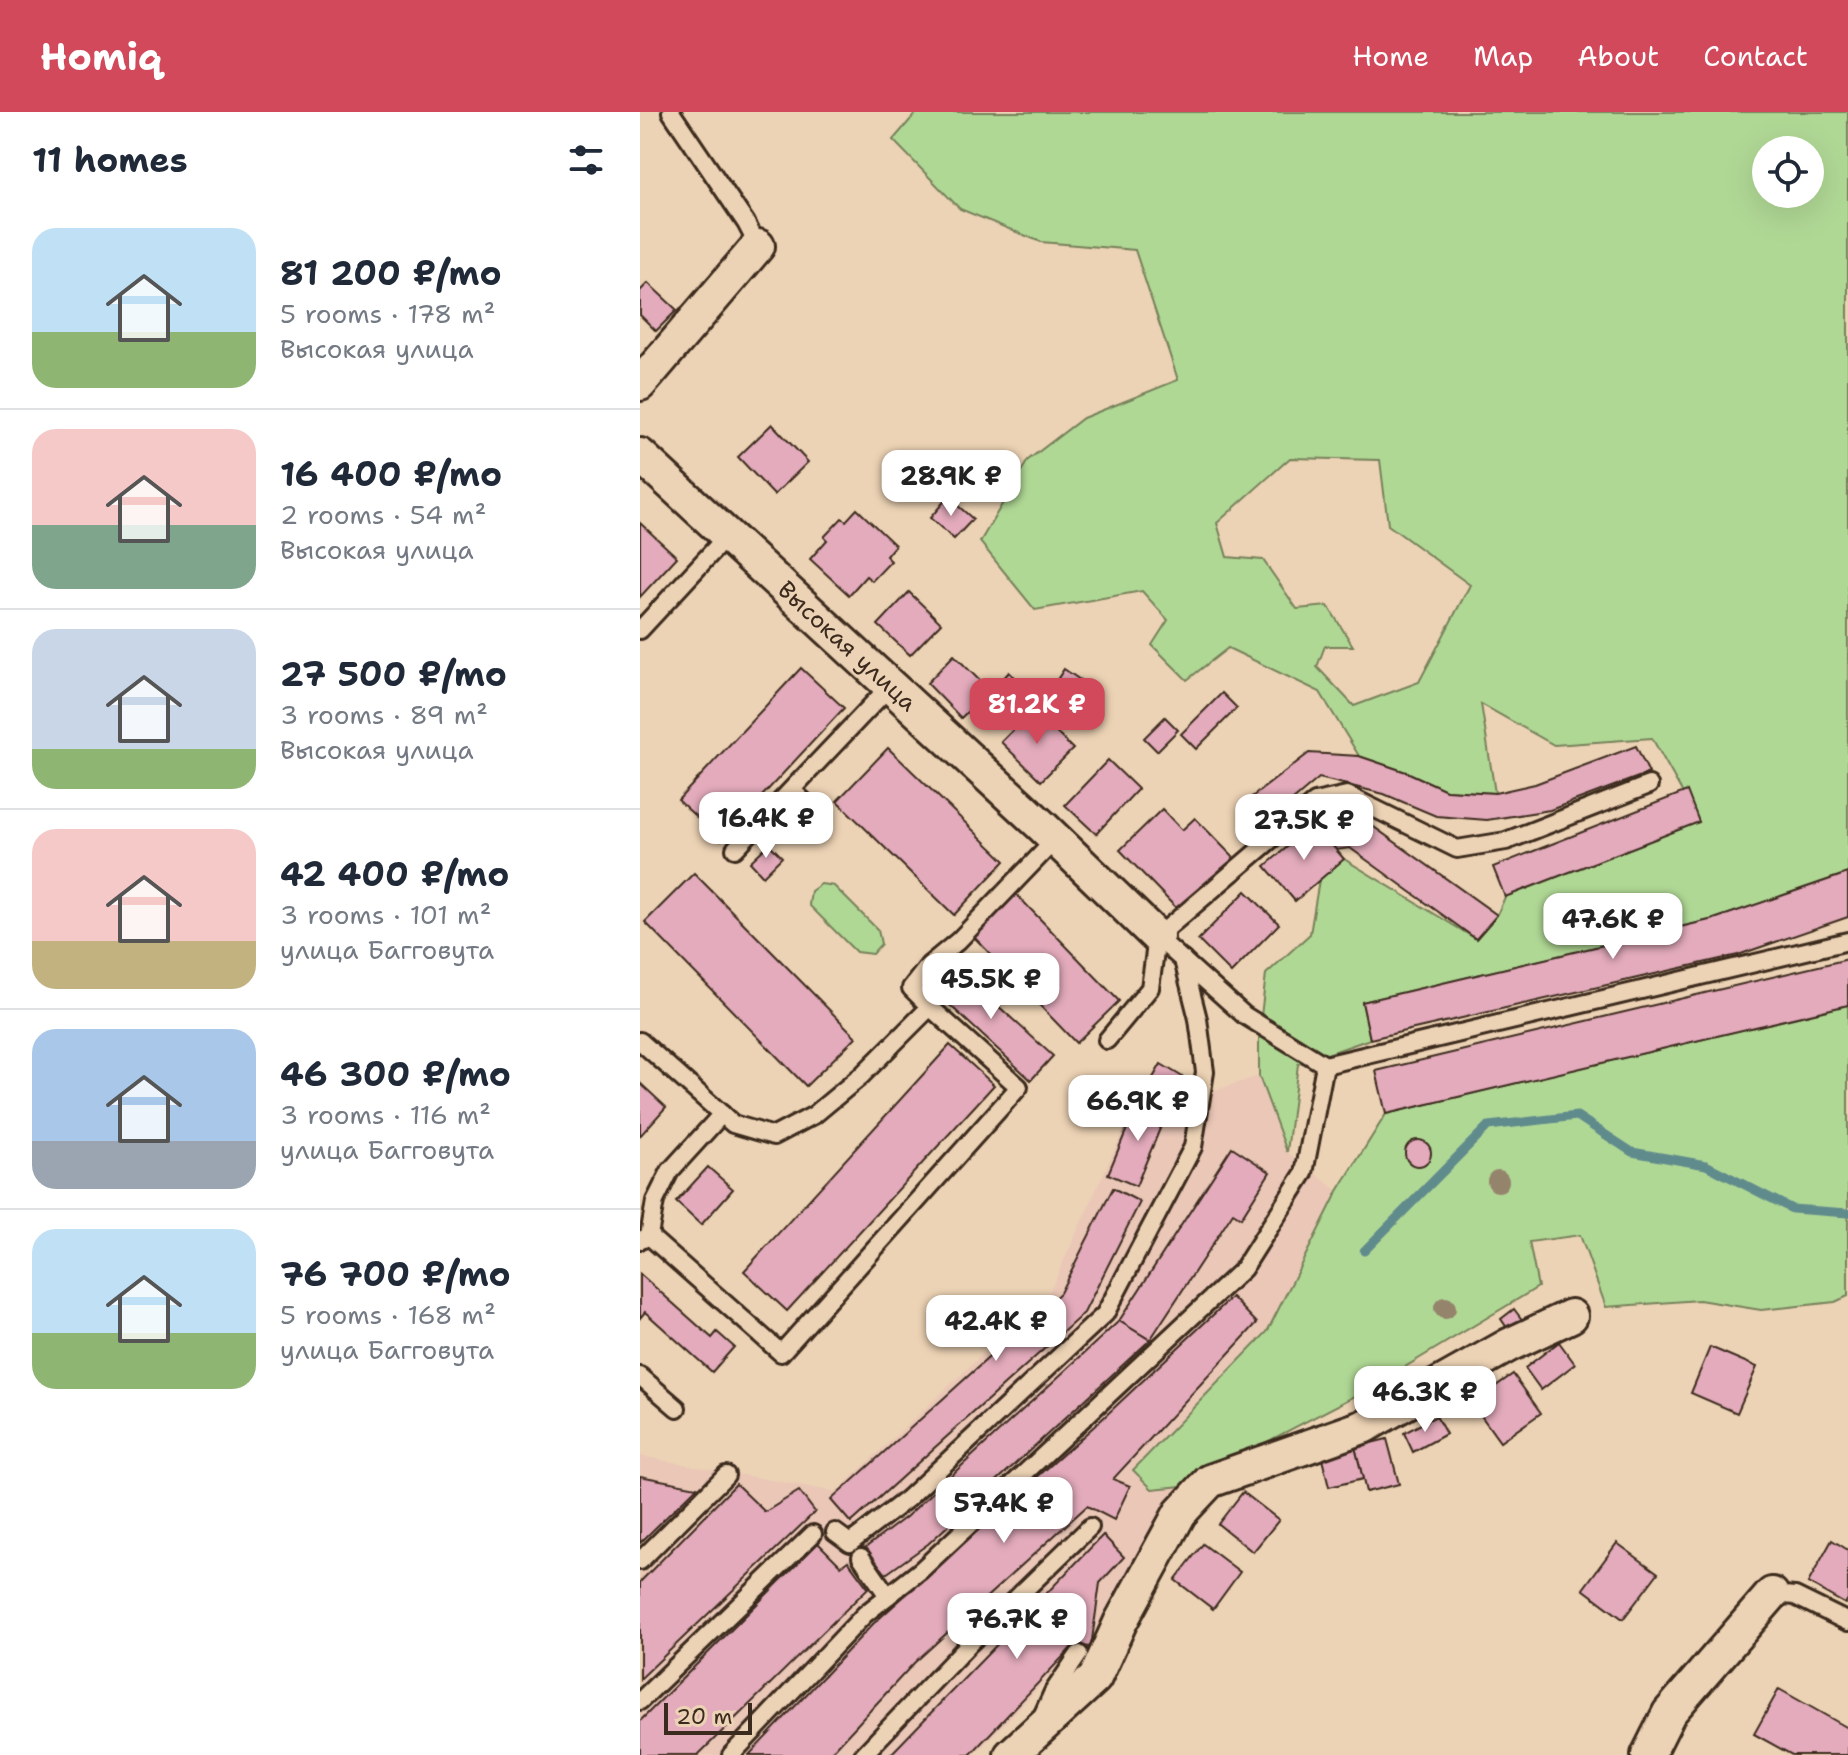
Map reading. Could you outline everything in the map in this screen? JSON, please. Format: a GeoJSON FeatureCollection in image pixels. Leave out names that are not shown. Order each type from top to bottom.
{"type":"FeatureCollection","features":[{"type":"Feature","properties":{"kind":"street"},"geometry":{"type":"LineString","coordinates":[[640,384],[758,246]]}},
{"type":"Feature","properties":{"kind":"street","name":"Высокая улица"},"geometry":{"type":"LineString","coordinates":[[640,455],[1157,937]]}},
{"type":"Feature","properties":{"kind":"street"},"geometry":{"type":"LineString","coordinates":[[1011,1755],[1095,1678],[1120,1623],[1180,1513],[1210,1481],[1363,1427],[1509,1345],[1571,1316]]}},
{"type":"Feature","properties":{"kind":"street"},"geometry":{"type":"LineString","coordinates":[[1648,1755],[1669,1713],[1772,1594]]}},
{"type":"Feature","properties":{"kind":"lane"},"geometry":{"type":"LineString","coordinates":[[671,112],[746,223],[758,246]]}},
{"type":"Feature","properties":{"kind":"lane"},"geometry":{"type":"LineString","coordinates":[[640,630],[728,535]]}},
{"type":"Feature","properties":{"kind":"lane"},"geometry":{"type":"LineString","coordinates":[[735,849],[890,686]]}},
{"type":"Feature","properties":{"kind":"lane"},"geometry":{"type":"LineString","coordinates":[[1107,1040],[1150,988],[1157,937],[1315,802],[1347,795],[1457,849],[1506,841],[1649,785]]}},
{"type":"Feature","properties":{"kind":"lane"},"geometry":{"type":"LineString","coordinates":[[792,790],[821,818]]}},
{"type":"Feature","properties":{"kind":"lane"},"geometry":{"type":"LineString","coordinates":[[722,1114],[670,1171],[655,1201],[644,1238],[781,1353],[1019,1087],[911,988],[929,965],[958,941],[1054,841]]}},
{"type":"Feature","properties":{"kind":"lane"},"geometry":{"type":"LineString","coordinates":[[1157,937],[1244,1015],[1325,1065],[1848,941]]}},
{"type":"Feature","properties":{"kind":"lane"},"geometry":{"type":"LineString","coordinates":[[835,1532],[850,1543],[907,1499],[1105,1314],[1193,1147],[1205,1072],[1198,1019],[1183,960]]}},
{"type":"Feature","properties":{"kind":"lane"},"geometry":{"type":"LineString","coordinates":[[640,1041],[733,1124],[774,1136],[814,1115],[861,1076],[930,1007]]}},
{"type":"Feature","properties":{"kind":"lane"},"geometry":{"type":"LineString","coordinates":[[731,1755],[865,1614],[921,1570],[1243,1269],[1304,1173],[1325,1065]]}},
{"type":"Feature","properties":{"kind":"lane"},"geometry":{"type":"LineString","coordinates":[[640,1376],[677,1408]]}},
{"type":"Feature","properties":{"kind":"lane"},"geometry":{"type":"LineString","coordinates":[[640,1561],[726,1475]]}},
{"type":"Feature","properties":{"kind":"lane"},"geometry":{"type":"LineString","coordinates":[[863,1755],[970,1643],[1090,1527]]}},
{"type":"Feature","properties":{"kind":"lane"},"geometry":{"type":"LineString","coordinates":[[640,1701],[813,1534]]}},
{"type":"Feature","properties":{"kind":"lane"},"geometry":{"type":"LineString","coordinates":[[861,1557],[888,1596]]}},
{"type":"Feature","properties":{"kind":"lane"},"geometry":{"type":"LineString","coordinates":[[1772,1594],[1795,1596],[1848,1622]]}},
{"type":"Feature","properties":{"kind":"lane"},"geometry":{"type":"LineString","coordinates":[[1036,1733],[1053,1692],[1079,1654]]}},
{"type":"Feature","properties":{"kind":"shaded area"},"geometry":{"type":"Polygon","coordinates":[[[1259,1076],[1287,1152],[1338,1191],[1267,1332],[1133,1469],[1152,1489],[1182,1486],[1120,1603],[974,1755],[640,1755],[640,1456],[836,1492],[1050,1291],[1129,1118],[1259,1076]]]}},
{"type":"Feature","properties":{"kind":"green space"},"geometry":{"type":"Polygon","coordinates":[[[917,112],[1848,112],[1848,873],[1714,919],[1362,1002],[1370,1039],[1298,1064],[1287,1152],[1259,1076],[1259,1033],[1266,974],[1310,934],[1319,880],[1344,859],[1476,939],[1497,915],[1505,897],[1699,822],[1652,738],[1554,745],[1481,704],[1495,793],[1446,790],[1359,756],[1320,692],[1228,648],[1187,680],[1152,645],[1168,620],[1142,591],[1035,610],[980,542],[1028,460],[1083,418],[1178,380],[1135,250],[1041,242],[960,209],[893,140],[917,112]],[[1290,458],[1217,523],[1227,557],[1263,560],[1297,609],[1328,606],[1353,646],[1325,646],[1317,667],[1354,706],[1419,682],[1470,585],[1388,525],[1380,460],[1290,458]]]}},
{"type":"Feature","properties":{"kind":"green space"},"geometry":{"type":"Polygon","coordinates":[[[821,884],[834,886],[878,930],[881,944],[872,954],[856,952],[809,905],[811,891],[821,884]]]}},
{"type":"Feature","properties":{"kind":"green space"},"geometry":{"type":"Polygon","coordinates":[[[1848,1005],[1848,1296],[1835,1302],[1761,1310],[1699,1300],[1606,1307],[1580,1235],[1529,1242],[1538,1287],[1365,1391],[1182,1486],[1152,1489],[1133,1470],[1267,1332],[1338,1191],[1386,1114],[1848,1005]]]}},
{"type":"Feature","properties":{"kind":"building"},"geometry":{"type":"Polygon","coordinates":[[[648,283],[677,310],[656,331],[640,315],[640,291],[648,283]]]}},
{"type":"Feature","properties":{"kind":"building"},"geometry":{"type":"Polygon","coordinates":[[[772,424],[808,462],[774,495],[738,457],[772,424]]]}},
{"type":"Feature","properties":{"kind":"building"},"geometry":{"type":"Polygon","coordinates":[[[948,497],[973,519],[954,539],[930,518],[948,497]]]}},
{"type":"Feature","properties":{"kind":"building"},"geometry":{"type":"Polygon","coordinates":[[[857,509],[895,545],[886,556],[891,561],[872,581],[866,576],[849,595],[810,559],[827,540],[824,537],[842,518],[846,521],[857,509]]]}},
{"type":"Feature","properties":{"kind":"building"},"geometry":{"type":"Polygon","coordinates":[[[640,523],[677,557],[640,597],[640,523]]]}},
{"type":"Feature","properties":{"kind":"building"},"geometry":{"type":"Polygon","coordinates":[[[909,592],[941,623],[910,655],[878,625],[909,592]]]}},
{"type":"Feature","properties":{"kind":"building"},"geometry":{"type":"Polygon","coordinates":[[[954,655],[989,690],[961,718],[927,683],[954,655]]]}},
{"type":"Feature","properties":{"kind":"building"},"geometry":{"type":"Polygon","coordinates":[[[801,668],[844,708],[721,840],[678,800],[801,668]]]}},
{"type":"Feature","properties":{"kind":"building"},"geometry":{"type":"Polygon","coordinates":[[[1064,669],[1086,684],[1073,704],[1051,689],[1064,669]]]}},
{"type":"Feature","properties":{"kind":"building"},"geometry":{"type":"Polygon","coordinates":[[[1009,672],[1024,687],[991,719],[984,712],[1010,687],[1002,680],[1009,672]]]}},
{"type":"Feature","properties":{"kind":"building"},"geometry":{"type":"Polygon","coordinates":[[[1222,693],[1237,708],[1196,749],[1181,734],[1222,693]]]}},
{"type":"Feature","properties":{"kind":"building"},"geometry":{"type":"Polygon","coordinates":[[[1033,710],[1073,749],[1041,781],[1001,742],[1033,710]]]}},
{"type":"Feature","properties":{"kind":"building"},"geometry":{"type":"Polygon","coordinates":[[[1165,717],[1178,730],[1157,751],[1144,738],[1165,717]]]}},
{"type":"Feature","properties":{"kind":"building"},"geometry":{"type":"Polygon","coordinates":[[[1636,746],[1649,773],[1550,810],[1487,820],[1436,816],[1384,794],[1319,778],[1266,823],[1248,800],[1309,753],[1359,756],[1446,790],[1495,793],[1535,784],[1636,746]]]}},
{"type":"Feature","properties":{"kind":"building"},"geometry":{"type":"Polygon","coordinates":[[[888,748],[1005,861],[954,915],[837,801],[888,748]]]}},
{"type":"Feature","properties":{"kind":"building"},"geometry":{"type":"Polygon","coordinates":[[[1108,760],[1138,789],[1096,834],[1065,805],[1108,760]]]}},
{"type":"Feature","properties":{"kind":"building"},"geometry":{"type":"Polygon","coordinates":[[[1687,791],[1699,822],[1505,897],[1493,867],[1687,791]]]}},
{"type":"Feature","properties":{"kind":"building"},"geometry":{"type":"Polygon","coordinates":[[[1162,809],[1182,830],[1195,818],[1235,859],[1180,912],[1120,850],[1162,809]]]}},
{"type":"Feature","properties":{"kind":"building"},"geometry":{"type":"Polygon","coordinates":[[[1337,814],[1364,820],[1497,915],[1476,939],[1350,848],[1336,850],[1314,824],[1337,814]]]}},
{"type":"Feature","properties":{"kind":"building"},"geometry":{"type":"Polygon","coordinates":[[[1314,824],[1344,859],[1295,901],[1265,866],[1314,824]]]}},
{"type":"Feature","properties":{"kind":"building"},"geometry":{"type":"Polygon","coordinates":[[[769,844],[782,857],[763,876],[750,862],[769,844]]]}},
{"type":"Feature","properties":{"kind":"building"},"geometry":{"type":"Polygon","coordinates":[[[694,873],[856,1037],[806,1086],[645,922],[694,873]]]}},
{"type":"Feature","properties":{"kind":"building"},"geometry":{"type":"Polygon","coordinates":[[[1848,873],[1848,917],[1738,955],[1370,1039],[1362,1002],[1714,919],[1848,873]]]}},
{"type":"Feature","properties":{"kind":"building"},"geometry":{"type":"Polygon","coordinates":[[[1246,891],[1279,924],[1231,973],[1198,940],[1246,891]]]}},
{"type":"Feature","properties":{"kind":"building"},"geometry":{"type":"Polygon","coordinates":[[[1015,893],[1119,1001],[1076,1043],[972,935],[1015,893]]]}},
{"type":"Feature","properties":{"kind":"building"},"geometry":{"type":"Polygon","coordinates":[[[1848,959],[1848,1005],[1386,1114],[1376,1071],[1848,959]]]}},
{"type":"Feature","properties":{"kind":"building"},"geometry":{"type":"Polygon","coordinates":[[[950,962],[1053,1056],[1031,1080],[928,985],[950,962]]]}},
{"type":"Feature","properties":{"kind":"building"},"geometry":{"type":"Polygon","coordinates":[[[950,1045],[994,1085],[787,1311],[744,1271],[950,1045]]]}},
{"type":"Feature","properties":{"kind":"building"},"geometry":{"type":"Polygon","coordinates":[[[1161,1064],[1186,1079],[1167,1112],[1142,1097],[1161,1064]]]}},
{"type":"Feature","properties":{"kind":"building"},"geometry":{"type":"Polygon","coordinates":[[[640,1083],[666,1107],[640,1136],[640,1083]]]}},
{"type":"Feature","properties":{"kind":"building"},"geometry":{"type":"Polygon","coordinates":[[[1139,1100],[1167,1112],[1136,1186],[1108,1174],[1139,1100]]]}},
{"type":"Feature","properties":{"kind":"building"},"geometry":{"type":"Polygon","coordinates":[[[1418,1140],[1427,1144],[1431,1153],[1427,1162],[1418,1166],[1409,1162],[1405,1153],[1409,1144],[1418,1140]]]}},
{"type":"Feature","properties":{"kind":"building"},"geometry":{"type":"Polygon","coordinates":[[[1232,1147],[1270,1172],[1241,1218],[1233,1213],[1150,1340],[1119,1321],[1232,1147]]]}},
{"type":"Feature","properties":{"kind":"building"},"geometry":{"type":"Polygon","coordinates":[[[708,1167],[733,1189],[701,1225],[676,1202],[708,1167]]]}},
{"type":"Feature","properties":{"kind":"building"},"geometry":{"type":"Polygon","coordinates":[[[1113,1188],[1140,1202],[1084,1313],[851,1523],[831,1500],[1060,1293],[1113,1188]]]}},
{"type":"Feature","properties":{"kind":"building"},"geometry":{"type":"Polygon","coordinates":[[[640,1274],[712,1338],[717,1332],[734,1347],[712,1372],[645,1312],[640,1318],[640,1274]]]}},
{"type":"Feature","properties":{"kind":"building"},"geometry":{"type":"Polygon","coordinates":[[[1232,1297],[1257,1323],[1113,1479],[1130,1486],[1114,1520],[1087,1506],[914,1663],[829,1755],[749,1755],[873,1624],[1100,1421],[1232,1297]]]}},
{"type":"Feature","properties":{"kind":"building"},"geometry":{"type":"Polygon","coordinates":[[[1514,1309],[1526,1325],[1512,1335],[1501,1319],[1514,1309]]]}},
{"type":"Feature","properties":{"kind":"building"},"geometry":{"type":"Polygon","coordinates":[[[1119,1321],[1150,1340],[928,1544],[886,1574],[865,1548],[906,1517],[1119,1321]]]}},
{"type":"Feature","properties":{"kind":"building"},"geometry":{"type":"Polygon","coordinates":[[[1559,1342],[1575,1364],[1541,1390],[1525,1368],[1559,1342]]]}},
{"type":"Feature","properties":{"kind":"building"},"geometry":{"type":"Polygon","coordinates":[[[1710,1347],[1757,1367],[1737,1413],[1691,1393],[1710,1347]]]}},
{"type":"Feature","properties":{"kind":"building"},"geometry":{"type":"Polygon","coordinates":[[[1513,1374],[1541,1413],[1500,1442],[1472,1403],[1513,1374]]]}},
{"type":"Feature","properties":{"kind":"building"},"geometry":{"type":"Polygon","coordinates":[[[1436,1416],[1446,1434],[1413,1452],[1404,1433],[1436,1416]]]}},
{"type":"Feature","properties":{"kind":"building"},"geometry":{"type":"Polygon","coordinates":[[[1387,1439],[1399,1484],[1366,1492],[1355,1447],[1387,1439]]]}},
{"type":"Feature","properties":{"kind":"building"},"geometry":{"type":"Polygon","coordinates":[[[1355,1447],[1363,1479],[1329,1487],[1321,1455],[1355,1447]]]}},
{"type":"Feature","properties":{"kind":"building"},"geometry":{"type":"Polygon","coordinates":[[[640,1476],[697,1487],[640,1543],[640,1476]]]}},
{"type":"Feature","properties":{"kind":"building"},"geometry":{"type":"Polygon","coordinates":[[[736,1484],[765,1512],[799,1491],[815,1512],[640,1679],[640,1582],[736,1484]]]}},
{"type":"Feature","properties":{"kind":"building"},"geometry":{"type":"Polygon","coordinates":[[[1243,1492],[1279,1520],[1253,1552],[1218,1524],[1243,1492]]]}},
{"type":"Feature","properties":{"kind":"building"},"geometry":{"type":"Polygon","coordinates":[[[1103,1535],[1124,1557],[1100,1583],[1091,1647],[1074,1645],[970,1755],[890,1755],[1103,1535]]]}},
{"type":"Feature","properties":{"kind":"building"},"geometry":{"type":"Polygon","coordinates":[[[1832,1540],[1848,1550],[1848,1599],[1845,1604],[1808,1583],[1832,1540]]]}},
{"type":"Feature","properties":{"kind":"building"},"geometry":{"type":"Polygon","coordinates":[[[818,1543],[841,1566],[848,1561],[868,1588],[698,1755],[640,1755],[640,1721],[818,1543]]]}},
{"type":"Feature","properties":{"kind":"building"},"geometry":{"type":"Polygon","coordinates":[[[1617,1543],[1658,1573],[1623,1619],[1583,1589],[1617,1543]]]}},
{"type":"Feature","properties":{"kind":"building"},"geometry":{"type":"Polygon","coordinates":[[[1203,1544],[1240,1572],[1213,1609],[1175,1580],[1203,1544]]]}},
{"type":"Feature","properties":{"kind":"building"},"geometry":{"type":"Polygon","coordinates":[[[1779,1689],[1848,1728],[1848,1755],[1792,1755],[1754,1734],[1779,1689]]]}},
{"type":"Feature","properties":{"kind":"waterway"},"geometry":{"type":"LineString","coordinates":[[1364,1251],[1488,1126],[1577,1116],[1632,1152],[1706,1165],[1792,1209],[1848,1213]]}}]}
